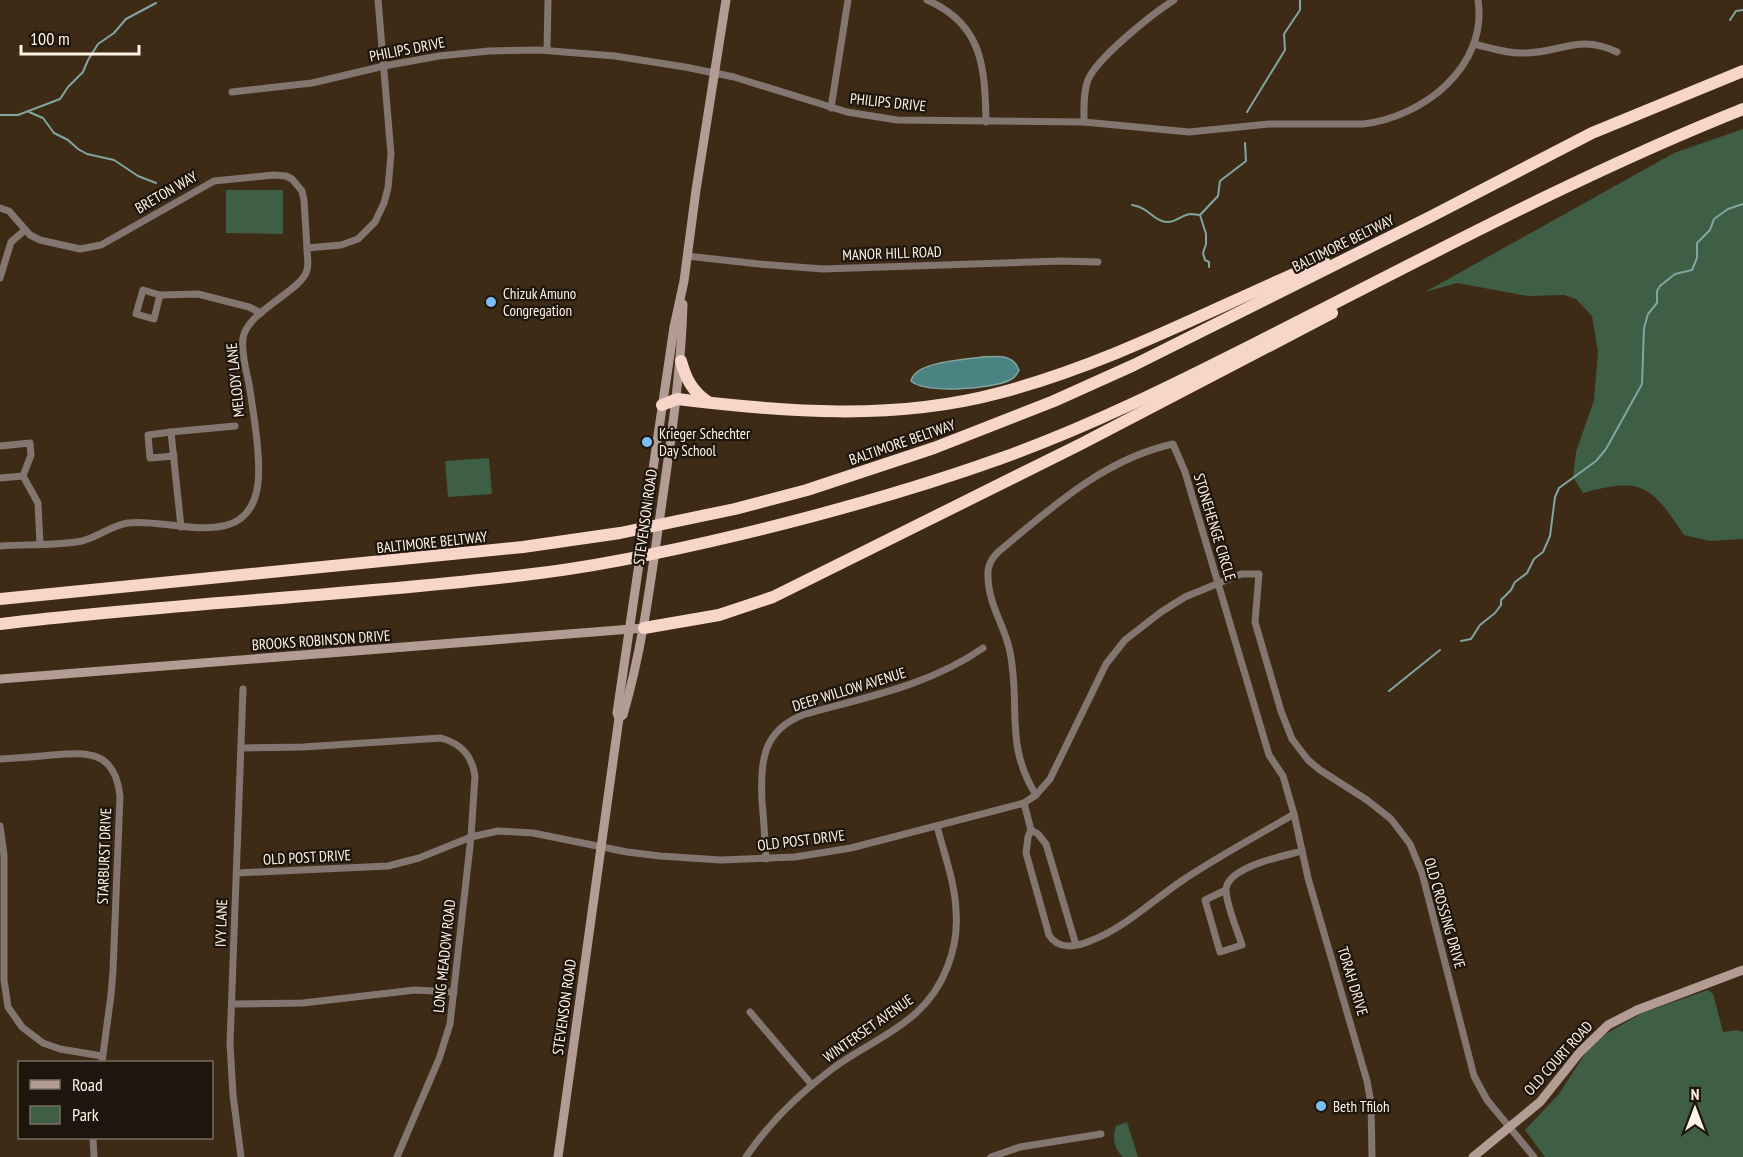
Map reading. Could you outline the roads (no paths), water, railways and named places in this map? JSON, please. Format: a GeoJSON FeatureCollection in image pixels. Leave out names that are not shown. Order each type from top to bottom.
{"type":"FeatureCollection","features":[{"type":"Feature","properties":{"kind":"highway","name":"BALTIMORE BELTWAY"},"geometry":{"type":"LineString","coordinates":[[0,599],[523,547],[630,531],[735,509],[807,490],[934,448],[1054,401],[1134,365],[1592,133],[1743,71]]}},
{"type":"Feature","properties":{"kind":"highway"},"geometry":{"type":"LineString","coordinates":[[0,624],[527,575],[681,549],[887,497],[990,462],[1068,432],[1146,398],[1606,168],[1743,109]]}},
{"type":"Feature","properties":{"kind":"highway"},"geometry":{"type":"LineString","coordinates":[[662,405],[677,399],[777,410],[851,411],[959,402],[997,394],[1140,343],[1264,286],[1430,217]]}},
{"type":"Feature","properties":{"kind":"highway"},"geometry":{"type":"LineString","coordinates":[[644,628],[719,615],[773,597],[809,580],[1223,372],[1466,243],[1479,230]]}},
{"type":"Feature","properties":{"kind":"highway"},"geometry":{"type":"LineString","coordinates":[[681,360],[685,377],[692,389],[709,403]]}},
{"type":"Feature","properties":{"kind":"main road","name":"STEVENSON ROAD"},"geometry":{"type":"LineString","coordinates":[[619,718],[623,715],[634,676],[644,628],[677,399],[687,256],[726,0]]}},
{"type":"Feature","properties":{"kind":"main road","name":"STEVENSON ROAD"},"geometry":{"type":"LineString","coordinates":[[558,1157],[602,846],[619,718],[617,713],[637,571],[674,327],[684,281]]}},
{"type":"Feature","properties":{"kind":"main road","name":"BROOKS ROBINSON DRIVE"},"geometry":{"type":"LineString","coordinates":[[0,679],[644,628]]}},
{"type":"Feature","properties":{"kind":"main road","name":"OLD COURT ROAD"},"geometry":{"type":"LineString","coordinates":[[1473,1157],[1540,1102],[1580,1052],[1608,1025],[1637,1010],[1743,970]]}},
{"type":"Feature","properties":{"kind":"street"},"geometry":{"type":"LineString","coordinates":[[307,248],[349,244],[365,233],[380,214],[388,188],[391,154],[378,0]]}},
{"type":"Feature","properties":{"kind":"street"},"geometry":{"type":"LineString","coordinates":[[547,50],[548,0]]}},
{"type":"Feature","properties":{"kind":"street"},"geometry":{"type":"LineString","coordinates":[[831,108],[848,0]]}},
{"type":"Feature","properties":{"kind":"street"},"geometry":{"type":"LineString","coordinates":[[927,0],[953,16],[973,39],[983,67],[986,122]]}},
{"type":"Feature","properties":{"kind":"street"},"geometry":{"type":"LineString","coordinates":[[1083,122],[1086,87],[1094,69],[1111,51],[1173,0]]}},
{"type":"Feature","properties":{"kind":"street","name":"PHILIPS DRIVE"},"geometry":{"type":"LineString","coordinates":[[232,92],[312,83],[384,66],[459,53],[547,50],[615,56],[715,73],[831,108],[897,120],[1083,122],[1190,132],[1269,124],[1346,125],[1377,122],[1403,113],[1441,90],[1461,68],[1474,44],[1479,16],[1478,0]]}},
{"type":"Feature","properties":{"kind":"street"},"geometry":{"type":"LineString","coordinates":[[1474,44],[1511,53],[1526,53],[1590,43],[1602,45],[1617,52]]}},
{"type":"Feature","properties":{"kind":"street","name":"BRETON WAY"},"geometry":{"type":"LineString","coordinates":[[0,208],[12,214],[25,230],[40,240],[69,248],[90,247],[101,245],[214,181],[286,176],[297,184],[304,200],[307,248]]}},
{"type":"Feature","properties":{"kind":"street"},"geometry":{"type":"LineString","coordinates":[[0,278],[11,242],[25,230]]}},
{"type":"Feature","properties":{"kind":"street","name":"MELODY LANE"},"geometry":{"type":"LineString","coordinates":[[0,546],[81,541],[127,523],[212,528],[225,526],[239,519],[254,500],[258,482],[257,454],[243,338],[252,321],[304,277],[308,265],[307,248]]}},
{"type":"Feature","properties":{"kind":"street","name":"MANOR HILL ROAD"},"geometry":{"type":"LineString","coordinates":[[687,256],[823,269],[1060,261],[1098,262]]}},
{"type":"Feature","properties":{"kind":"street"},"geometry":{"type":"LineString","coordinates":[[160,295],[154,319],[136,314],[143,290],[160,295],[198,294],[249,307],[261,313]]}},
{"type":"Feature","properties":{"kind":"street"},"geometry":{"type":"LineString","coordinates":[[174,456],[150,458],[148,435],[236,426]]}},
{"type":"Feature","properties":{"kind":"street"},"geometry":{"type":"LineString","coordinates":[[171,432],[181,526]]}},
{"type":"Feature","properties":{"kind":"street"},"geometry":{"type":"LineString","coordinates":[[0,446],[30,443],[31,455],[24,476],[38,503],[40,544]]}},
{"type":"Feature","properties":{"kind":"street","name":"STONEHENGE CIRCLE"},"geometry":{"type":"LineString","coordinates":[[1036,795],[1024,773],[1017,750],[1009,649],[989,588],[988,566],[992,558],[1047,511],[1086,482],[1147,452],[1173,444],[1185,472],[1269,755],[1283,776],[1294,814]]}},
{"type":"Feature","properties":{"kind":"street"},"geometry":{"type":"LineString","coordinates":[[0,478],[24,476]]}},
{"type":"Feature","properties":{"kind":"street","name":"OLD POST DRIVE"},"geometry":{"type":"LineString","coordinates":[[237,873],[388,866],[419,858],[471,837],[498,831],[514,831],[627,852],[680,858],[721,860],[795,857],[851,848],[1024,803],[1036,795],[1050,779],[1098,680],[1115,651],[1136,630],[1185,597],[1241,574],[1259,574]]}},
{"type":"Feature","properties":{"kind":"street","name":"OLD CROSSING DRIVE"},"geometry":{"type":"LineString","coordinates":[[1259,574],[1255,622],[1286,728],[1308,760],[1334,780],[1380,809],[1391,819],[1410,844],[1422,873],[1474,1076],[1487,1100],[1534,1157]]}},
{"type":"Feature","properties":{"kind":"street","name":"DEEP WILLOW AVENUE"},"geometry":{"type":"LineString","coordinates":[[766,859],[761,771],[766,749],[778,730],[805,714],[894,690],[931,677],[983,648]]}},
{"type":"Feature","properties":{"kind":"street","name":"IVY LANE"},"geometry":{"type":"LineString","coordinates":[[241,1157],[231,1069],[243,689]]}},
{"type":"Feature","properties":{"kind":"street","name":"LONG MEADOW ROAD"},"geometry":{"type":"LineString","coordinates":[[242,748],[303,747],[431,737],[449,740],[465,750],[474,767],[471,837],[454,992],[446,1040],[397,1157]]}},
{"type":"Feature","properties":{"kind":"street","name":"STARBURST DRIVE"},"geometry":{"type":"LineString","coordinates":[[0,759],[83,754],[102,759],[116,774],[120,796],[113,971],[102,1059]]}},
{"type":"Feature","properties":{"kind":"street"},"geometry":{"type":"LineString","coordinates":[[1024,803],[1031,830],[1026,853],[1049,935],[1052,940],[1062,946],[1076,945],[1105,934],[1183,880],[1294,814]]}},
{"type":"Feature","properties":{"kind":"street","name":"TORAH DRIVE"},"geometry":{"type":"LineString","coordinates":[[1294,814],[1302,852],[1367,1081],[1371,1103],[1372,1157]]}},
{"type":"Feature","properties":{"kind":"street"},"geometry":{"type":"LineString","coordinates":[[0,826],[4,855],[2,898],[4,987],[8,1007],[31,1035],[42,1043],[102,1059]]}},
{"type":"Feature","properties":{"kind":"street","name":"WINTERSET AVENUE"},"geometry":{"type":"LineString","coordinates":[[746,1157],[766,1130],[812,1085],[855,1052],[915,1014],[933,993],[946,970],[955,943],[957,912],[937,826]]}},
{"type":"Feature","properties":{"kind":"street"},"geometry":{"type":"LineString","coordinates":[[1031,830],[1038,834],[1046,844],[1076,945]]}},
{"type":"Feature","properties":{"kind":"street"},"geometry":{"type":"LineString","coordinates":[[1226,890],[1205,900],[1220,952],[1242,945],[1226,890],[1231,878],[1262,862],[1302,852]]}},
{"type":"Feature","properties":{"kind":"street"},"geometry":{"type":"LineString","coordinates":[[232,1004],[303,1003],[415,990],[454,992]]}},
{"type":"Feature","properties":{"kind":"street"},"geometry":{"type":"LineString","coordinates":[[750,1012],[812,1085]]}},
{"type":"Feature","properties":{"kind":"street"},"geometry":{"type":"LineString","coordinates":[[991,1157],[1020,1147],[1101,1134]]}},
{"type":"Feature","properties":{"kind":"street"},"geometry":{"type":"LineString","coordinates":[[93,1139],[94,1157]]}},
{"type":"Feature","properties":{"kind":"water"},"geometry":{"type":"Polygon","coordinates":[[[999,356],[1009,359],[1019,370],[1010,380],[975,388],[930,388],[911,381],[921,369],[931,365],[999,356]]]}},
{"type":"Feature","properties":{"kind":"waterway"},"geometry":{"type":"LineString","coordinates":[[1247,112],[1285,50],[1284,34],[1300,10],[1300,0]]}},
{"type":"Feature","properties":{"kind":"waterway"},"geometry":{"type":"LineString","coordinates":[[0,115],[18,115],[60,99],[83,72],[98,44],[114,33],[126,19],[156,3]]}},
{"type":"Feature","properties":{"kind":"waterway"},"geometry":{"type":"LineString","coordinates":[[1730,20],[1736,11],[1743,10]]}},
{"type":"Feature","properties":{"kind":"waterway"},"geometry":{"type":"LineString","coordinates":[[29,112],[43,118],[54,133],[68,140],[78,149],[87,154],[114,160],[138,176],[156,183]]}},
{"type":"Feature","properties":{"kind":"waterway"},"geometry":{"type":"LineString","coordinates":[[1200,215],[1218,196],[1220,181],[1246,161],[1245,143]]}},
{"type":"Feature","properties":{"kind":"waterway"},"geometry":{"type":"LineString","coordinates":[[1461,641],[1471,639],[1480,625],[1495,613],[1501,605],[1501,600],[1515,582],[1527,573],[1534,559],[1543,552],[1550,536],[1555,497],[1559,488],[1596,461],[1606,449],[1642,384],[1644,328],[1648,314],[1657,303],[1657,291],[1660,286],[1675,274],[1692,270],[1697,258],[1697,243],[1710,230],[1714,219],[1728,209],[1743,204]]}},
{"type":"Feature","properties":{"kind":"waterway"},"geometry":{"type":"LineString","coordinates":[[1132,205],[1167,222],[1190,214],[1200,215]]}},
{"type":"Feature","properties":{"kind":"waterway"},"geometry":{"type":"LineString","coordinates":[[1200,215],[1206,234],[1203,253],[1205,260],[1209,262],[1209,267]]}},
{"type":"Feature","properties":{"kind":"waterway"},"geometry":{"type":"LineString","coordinates":[[1389,691],[1440,650]]}},
{"type":"Feature","properties":{"kind":"place","name":"Chizuk Amuno Congregation"},"geometry":{"type":"Point","coordinates":[491,302]}},
{"type":"Feature","properties":{"kind":"place","name":"Krieger Schechter Day School"},"geometry":{"type":"Point","coordinates":[647,442]}},
{"type":"Feature","properties":{"kind":"place","name":"Beth Tfiloh"},"geometry":{"type":"Point","coordinates":[1321,1106]}}]}
